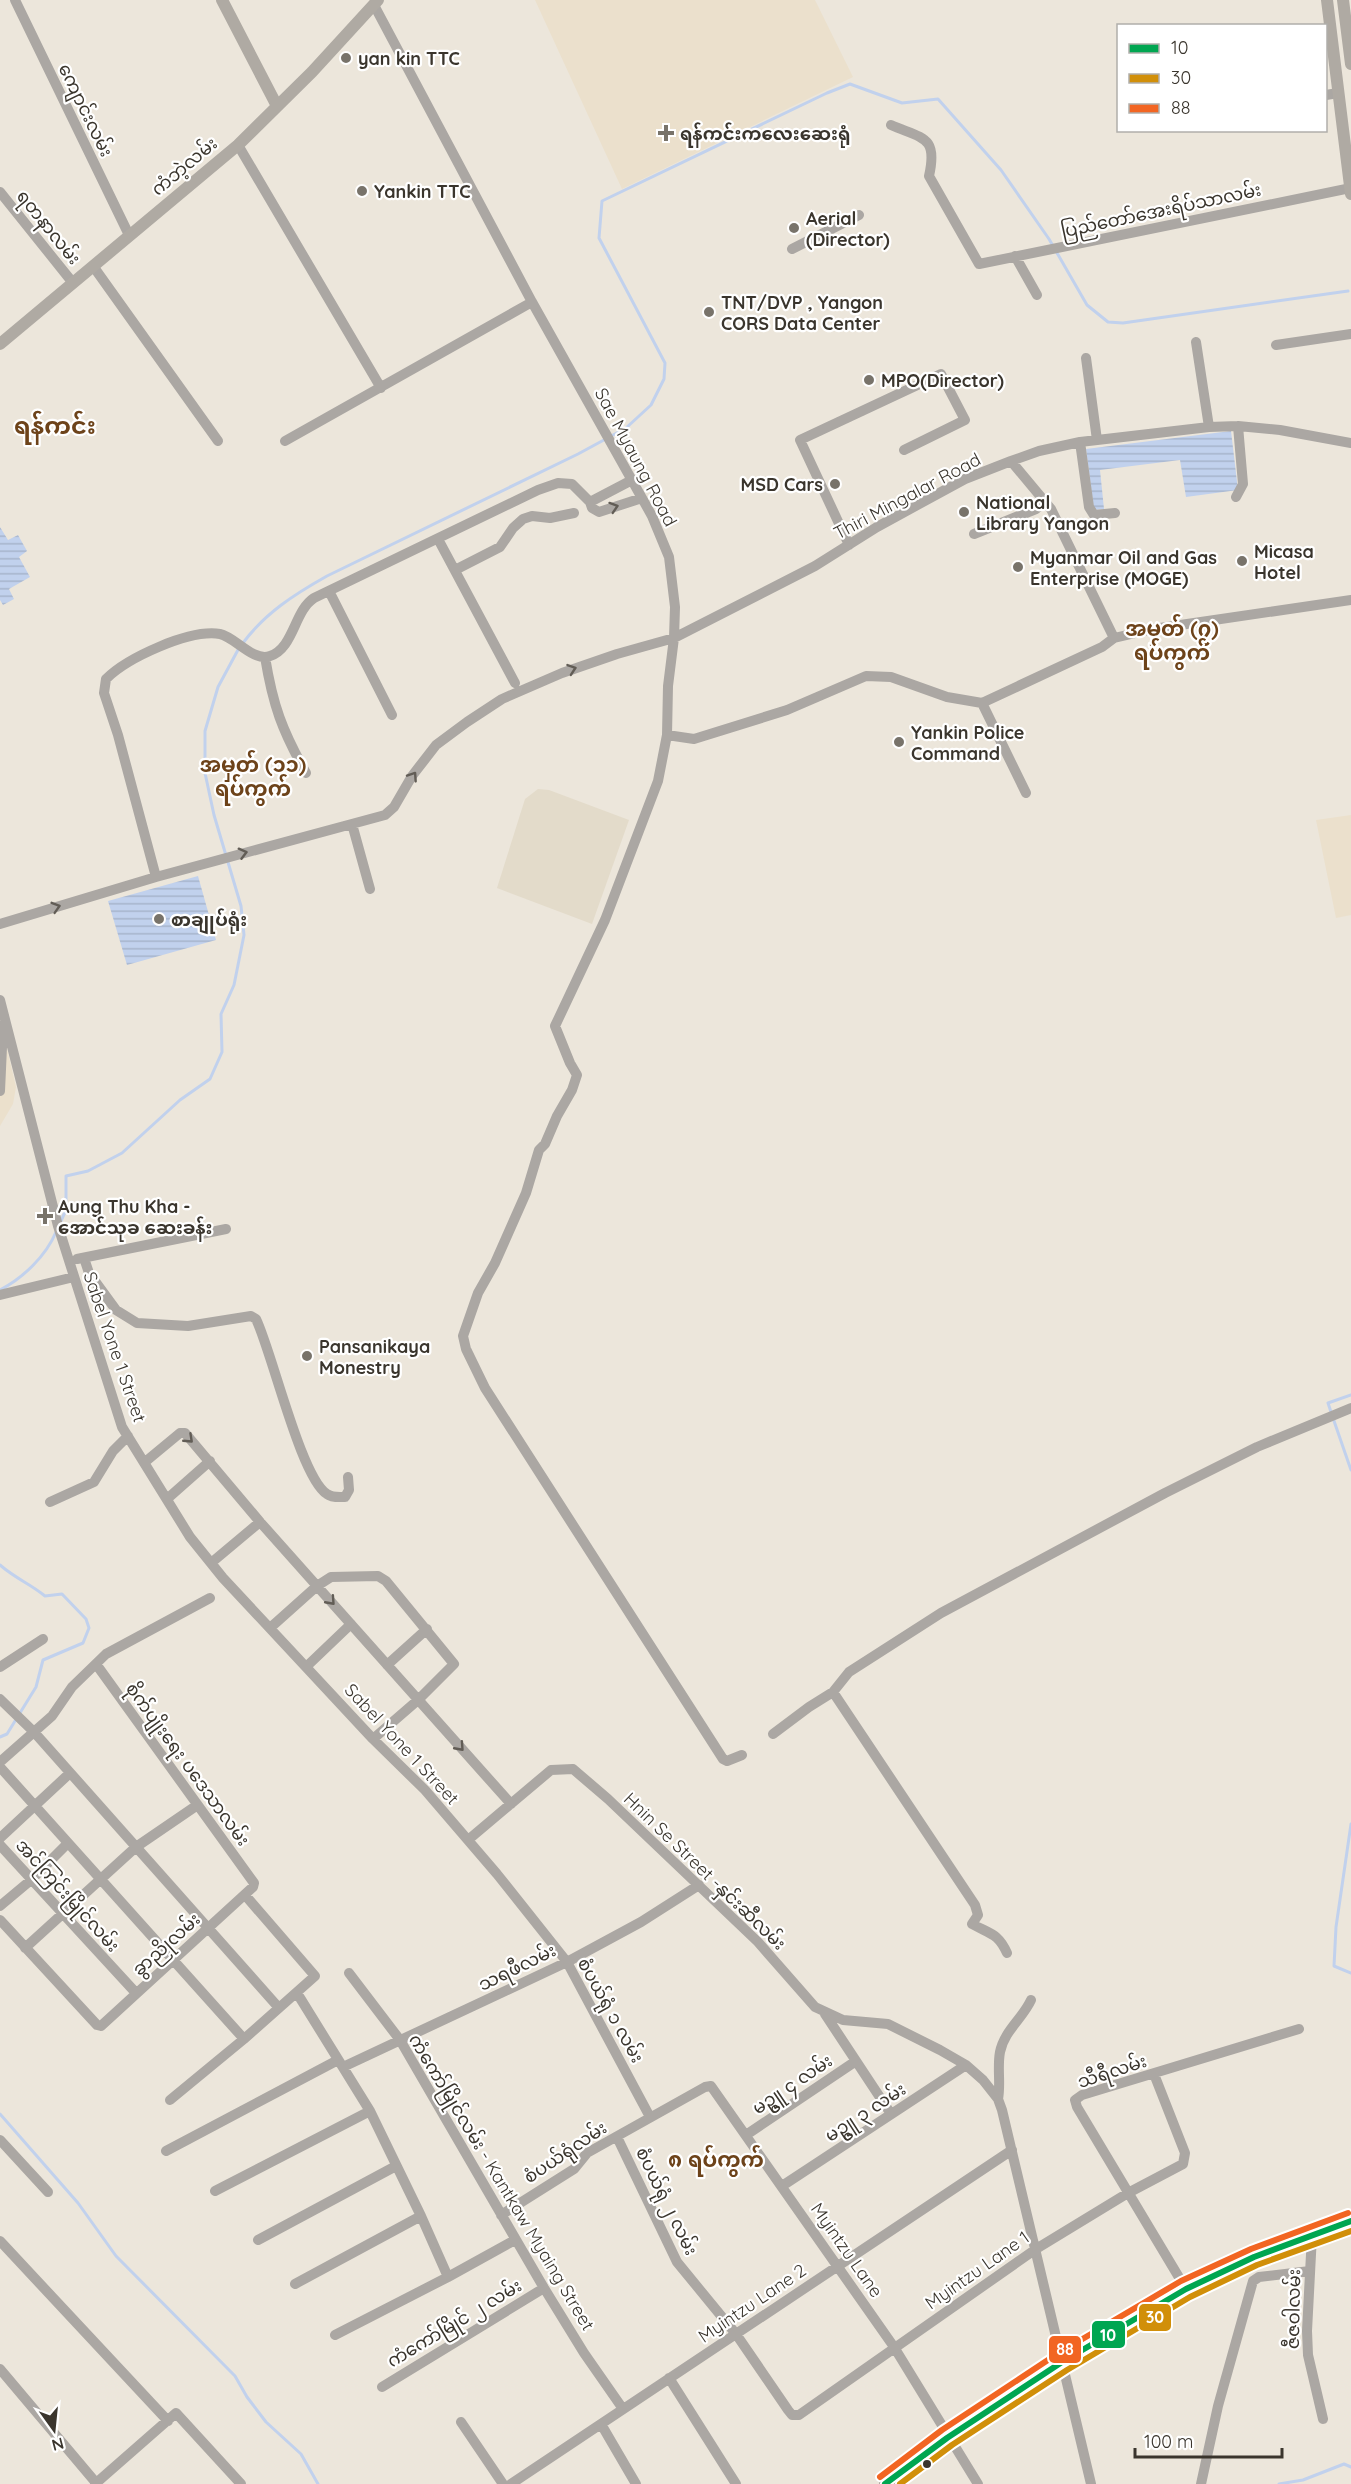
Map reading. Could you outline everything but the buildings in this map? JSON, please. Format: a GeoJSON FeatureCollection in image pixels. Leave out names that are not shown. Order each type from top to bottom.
{"type":"FeatureCollection","features":[{"type":"Feature","properties":{"kind":"main road"},"geometry":{"type":"LineString","coordinates":[[222,0],[278,106]]}},
{"type":"Feature","properties":{"kind":"main road"},"geometry":{"type":"LineString","coordinates":[[1327,0],[1332,41],[1332,94],[1351,194]]}},
{"type":"Feature","properties":{"kind":"main road"},"geometry":{"type":"LineString","coordinates":[[1343,0],[1351,64]]}},
{"type":"Feature","properties":{"kind":"main road","name":"ကံဘဲ့လမ်း"},"geometry":{"type":"LineString","coordinates":[[0,344],[237,145],[278,106],[376,2]]}},
{"type":"Feature","properties":{"kind":"main road"},"geometry":{"type":"LineString","coordinates":[[1332,41],[1348,39]]}},
{"type":"Feature","properties":{"kind":"main road"},"geometry":{"type":"LineString","coordinates":[[885,2484],[947,2438],[1062,2362],[1186,2289],[1254,2257],[1351,2221]]}},
{"type":"Feature","properties":{"kind":"street","name":"ကျောင်းလမ်း"},"geometry":{"type":"LineString","coordinates":[[15,0],[129,235]]}},
{"type":"Feature","properties":{"kind":"street","name":"Sae Myaung Road"},"geometry":{"type":"LineString","coordinates":[[376,2],[531,302],[642,498],[669,557],[675,607],[668,686],[667,735],[658,781],[605,920],[555,1026],[577,1075],[545,1144],[539,1150],[526,1193],[495,1263],[478,1293],[463,1336],[485,1388],[723,1759],[727,1761],[742,1755]]}},
{"type":"Feature","properties":{"kind":"street","name":"ပြည်တော်အေးရိပ်သာလမ်း"},"geometry":{"type":"LineString","coordinates":[[891,125],[923,139],[931,147],[933,157],[929,176],[979,264],[1350,182]]}},
{"type":"Feature","properties":{"kind":"street"},"geometry":{"type":"LineString","coordinates":[[237,145],[381,388]]}},
{"type":"Feature","properties":{"kind":"street","name":"ရတနာလမ်း"},"geometry":{"type":"LineString","coordinates":[[0,192],[73,283]]}},
{"type":"Feature","properties":{"kind":"street"},"geometry":{"type":"LineString","coordinates":[[792,249],[859,215]]}},
{"type":"Feature","properties":{"kind":"street"},"geometry":{"type":"LineString","coordinates":[[1015,256],[1037,295]]}},
{"type":"Feature","properties":{"kind":"street"},"geometry":{"type":"LineString","coordinates":[[93,266],[218,441]]}},
{"type":"Feature","properties":{"kind":"street"},"geometry":{"type":"LineString","coordinates":[[285,441],[531,302]]}},
{"type":"Feature","properties":{"kind":"street"},"geometry":{"type":"LineString","coordinates":[[1276,345],[1351,334]]}},
{"type":"Feature","properties":{"kind":"street"},"geometry":{"type":"LineString","coordinates":[[1196,342],[1209,427]]}},
{"type":"Feature","properties":{"kind":"street"},"geometry":{"type":"LineString","coordinates":[[1086,358],[1097,440]]}},
{"type":"Feature","properties":{"kind":"street"},"geometry":{"type":"LineString","coordinates":[[849,545],[800,440],[941,374],[966,420],[904,450]]}},
{"type":"Feature","properties":{"kind":"street"},"geometry":{"type":"LineString","coordinates":[[1236,497],[1243,484],[1238,426]]}},
{"type":"Feature","properties":{"kind":"street","name":"Thiri Mingalar Road"},"geometry":{"type":"LineString","coordinates":[[0,924],[156,877],[385,815],[394,807],[412,776],[436,745],[502,699],[573,669],[644,645],[674,638],[814,566],[965,479],[1039,451],[1080,442],[1209,427],[1238,426],[1280,430],[1351,443]]}},
{"type":"Feature","properties":{"kind":"street"},"geometry":{"type":"LineString","coordinates":[[1080,442],[1089,507],[1094,515],[1115,513]]}},
{"type":"Feature","properties":{"kind":"street"},"geometry":{"type":"LineString","coordinates":[[1011,461],[1045,501],[1114,638]]}},
{"type":"Feature","properties":{"kind":"street"},"geometry":{"type":"LineString","coordinates":[[590,501],[632,480]]}},
{"type":"Feature","properties":{"kind":"street"},"geometry":{"type":"LineString","coordinates":[[156,877],[118,735],[104,693],[106,679],[118,667],[138,656],[204,633],[222,634],[251,652],[265,657],[278,652],[289,638],[308,603],[558,483],[572,484],[590,501],[592,508],[599,512],[642,498]]}},
{"type":"Feature","properties":{"kind":"street"},"geometry":{"type":"LineString","coordinates":[[974,534],[1036,509],[1045,501]]}},
{"type":"Feature","properties":{"kind":"street"},"geometry":{"type":"LineString","coordinates":[[455,570],[500,547],[513,528],[523,519],[532,516],[550,518],[574,513]]}},
{"type":"Feature","properties":{"kind":"street"},"geometry":{"type":"LineString","coordinates":[[438,539],[515,683]]}},
{"type":"Feature","properties":{"kind":"street"},"geometry":{"type":"LineString","coordinates":[[329,591],[392,715]]}},
{"type":"Feature","properties":{"kind":"street"},"geometry":{"type":"LineString","coordinates":[[667,735],[694,739],[787,710],[866,676],[891,677],[947,697],[982,703],[1102,647],[1114,638],[1153,628],[1351,600]]}},
{"type":"Feature","properties":{"kind":"street"},"geometry":{"type":"LineString","coordinates":[[265,657],[275,707],[287,740],[306,773]]}},
{"type":"Feature","properties":{"kind":"street"},"geometry":{"type":"LineString","coordinates":[[982,703],[1026,793]]}},
{"type":"Feature","properties":{"kind":"street"},"geometry":{"type":"LineString","coordinates":[[352,824],[370,889]]}},
{"type":"Feature","properties":{"kind":"street","name":"Sabel Yone 1 Street"},"geometry":{"type":"LineString","coordinates":[[0,1000],[68,1261],[122,1427],[190,1537],[211,1563],[373,1739],[425,1790],[468,1840]]}},
{"type":"Feature","properties":{"kind":"street"},"geometry":{"type":"LineString","coordinates":[[0,1091],[4,1014]]}},
{"type":"Feature","properties":{"kind":"street"},"geometry":{"type":"LineString","coordinates":[[68,1261],[226,1230]]}},
{"type":"Feature","properties":{"kind":"street"},"geometry":{"type":"LineString","coordinates":[[84,1258],[89,1273],[116,1310],[137,1323],[188,1326],[251,1316],[256,1318],[302,1451],[318,1485],[327,1494],[337,1498],[345,1497],[349,1490],[348,1477]]}},
{"type":"Feature","properties":{"kind":"street"},"geometry":{"type":"LineString","coordinates":[[0,1295],[74,1276]]}},
{"type":"Feature","properties":{"kind":"street"},"geometry":{"type":"LineString","coordinates":[[773,1734],[833,1692],[849,1672],[962,1602],[1175,1488],[1257,1447],[1351,1407]]}},
{"type":"Feature","properties":{"kind":"street"},"geometry":{"type":"LineString","coordinates":[[145,1462],[182,1432],[511,1804]]}},
{"type":"Feature","properties":{"kind":"street"},"geometry":{"type":"LineString","coordinates":[[50,1502],[94,1482],[108,1457],[128,1436]]}},
{"type":"Feature","properties":{"kind":"street"},"geometry":{"type":"LineString","coordinates":[[167,1499],[210,1461]]}},
{"type":"Feature","properties":{"kind":"street"},"geometry":{"type":"LineString","coordinates":[[211,1563],[260,1522]]}},
{"type":"Feature","properties":{"kind":"street"},"geometry":{"type":"LineString","coordinates":[[270,1628],[317,1586],[335,1576],[378,1576],[386,1581],[454,1664],[418,1700],[373,1739]]}},
{"type":"Feature","properties":{"kind":"street"},"geometry":{"type":"LineString","coordinates":[[0,1762],[52,1716],[72,1687],[106,1654],[210,1598]]}},
{"type":"Feature","properties":{"kind":"street"},"geometry":{"type":"LineString","coordinates":[[306,1667],[351,1624]]}},
{"type":"Feature","properties":{"kind":"street"},"geometry":{"type":"LineString","coordinates":[[387,1665],[426,1629]]}},
{"type":"Feature","properties":{"kind":"street"},"geometry":{"type":"LineString","coordinates":[[0,1667],[43,1639]]}},
{"type":"Feature","properties":{"kind":"street","name":"စိုက်ပျိုးရေး ပဒေသာလမ်း"},"geometry":{"type":"LineString","coordinates":[[96,1664],[196,1806],[254,1883]]}},
{"type":"Feature","properties":{"kind":"street"},"geometry":{"type":"LineString","coordinates":[[833,1692],[975,1905],[978,1916],[972,1924],[994,1934],[1001,1941],[1007,1953]]}},
{"type":"Feature","properties":{"kind":"street"},"geometry":{"type":"LineString","coordinates":[[0,1699],[34,1732],[279,2008]]}},
{"type":"Feature","properties":{"kind":"street"},"geometry":{"type":"LineString","coordinates":[[0,1767],[244,2039]]}},
{"type":"Feature","properties":{"kind":"street","name":"Hnin Se Street -နှင်းဆီလမ်း"},"geometry":{"type":"LineString","coordinates":[[468,1840],[551,1770],[573,1769],[758,1942],[807,2000],[825,2014],[843,2020],[888,2024],[966,2065],[983,2080],[998,2099],[1012,2150],[1091,2484]]}},
{"type":"Feature","properties":{"kind":"street"},"geometry":{"type":"LineString","coordinates":[[0,1838],[70,1773]]}},
{"type":"Feature","properties":{"kind":"street"},"geometry":{"type":"LineString","coordinates":[[0,1920],[25,1948],[136,1847],[196,1806]]}},
{"type":"Feature","properties":{"kind":"street","name":"စံပယ်ရုံ ၁ လမ်း"},"geometry":{"type":"LineString","coordinates":[[468,1840],[567,1962],[650,2117]]}},
{"type":"Feature","properties":{"kind":"street"},"geometry":{"type":"LineString","coordinates":[[0,1906],[31,1880],[68,1843]]}},
{"type":"Feature","properties":{"kind":"street","name":"အင်ကြင်းမြိုင်လမ်း"},"geometry":{"type":"LineString","coordinates":[[0,1845],[136,1993]]}},
{"type":"Feature","properties":{"kind":"street","name":"ခွာညိုလမ်း"},"geometry":{"type":"LineString","coordinates":[[25,1948],[97,2025],[105,2023],[245,1895],[254,1883]]}},
{"type":"Feature","properties":{"kind":"street","name":"သရဖီလမ်း"},"geometry":{"type":"LineString","coordinates":[[166,2151],[340,2064],[400,2040],[567,1962],[641,1922],[699,1886]]}},
{"type":"Feature","properties":{"kind":"street"},"geometry":{"type":"LineString","coordinates":[[170,2100],[314,1978],[313,1972],[245,1895]]}},
{"type":"Feature","properties":{"kind":"street","name":"ကံကော်မြိုင်လမ်း - Kantkaw Myaing Street"},"geometry":{"type":"LineString","coordinates":[[350,1973],[400,2040],[544,2288],[584,2353],[623,2409]]}},
{"type":"Feature","properties":{"kind":"street"},"geometry":{"type":"LineString","coordinates":[[297,1993],[370,2112],[448,2277]]}},
{"type":"Feature","properties":{"kind":"street"},"geometry":{"type":"LineString","coordinates":[[998,2099],[1000,2052],[1011,2029],[1027,2009],[1031,2000]]}},
{"type":"Feature","properties":{"kind":"street"},"geometry":{"type":"LineString","coordinates":[[825,2014],[891,2114]]}},
{"type":"Feature","properties":{"kind":"street","name":"သီရီလမ်း"},"geometry":{"type":"LineString","coordinates":[[1186,2289],[1077,2107],[1075,2100],[1082,2095],[1299,2029]]}},
{"type":"Feature","properties":{"kind":"street","name":"မဥ္ဇူ ၄ လမ်း"},"geometry":{"type":"LineString","coordinates":[[746,2135],[856,2061]]}},
{"type":"Feature","properties":{"kind":"street","name":"မဥ္ဇူ ၃ လမ်း"},"geometry":{"type":"LineString","coordinates":[[782,2186],[966,2065]]}},
{"type":"Feature","properties":{"kind":"street","name":"Myintzu Lane 1"},"geometry":{"type":"LineString","coordinates":[[792,2415],[798,2415],[1036,2249],[1128,2193],[1183,2164],[1185,2159],[1154,2074]]}},
{"type":"Feature","properties":{"kind":"street","name":"စံပယ်ရုံလမ်း"},"geometry":{"type":"LineString","coordinates":[[501,2215],[574,2169],[587,2153],[705,2086],[711,2086]]}},
{"type":"Feature","properties":{"kind":"street","name":"Myintzu Lane"},"geometry":{"type":"LineString","coordinates":[[711,2086],[894,2347],[947,2438],[978,2484]]}},
{"type":"Feature","properties":{"kind":"street"},"geometry":{"type":"LineString","coordinates":[[214,2191],[370,2112]]}},
{"type":"Feature","properties":{"kind":"street","name":"စံပယ်ရုံ ၂ လမ်း"},"geometry":{"type":"LineString","coordinates":[[617,2137],[677,2262],[736,2334],[792,2415]]}},
{"type":"Feature","properties":{"kind":"street"},"geometry":{"type":"LineString","coordinates":[[0,2140],[48,2192]]}},
{"type":"Feature","properties":{"kind":"street","name":"Myintzu Lane 2"},"geometry":{"type":"LineString","coordinates":[[511,2484],[1012,2150]]}},
{"type":"Feature","properties":{"kind":"street"},"geometry":{"type":"LineString","coordinates":[[258,2240],[396,2166]]}},
{"type":"Feature","properties":{"kind":"street"},"geometry":{"type":"LineString","coordinates":[[294,2284],[421,2216]]}},
{"type":"Feature","properties":{"kind":"street","name":"ဇီဇဝါလမ်း"},"geometry":{"type":"LineString","coordinates":[[1312,2235],[1308,2355],[1323,2419]]}},
{"type":"Feature","properties":{"kind":"street"},"geometry":{"type":"LineString","coordinates":[[334,2335],[515,2240]]}},
{"type":"Feature","properties":{"kind":"street"},"geometry":{"type":"LineString","coordinates":[[0,2241],[172,2417],[241,2484]]}},
{"type":"Feature","properties":{"kind":"street"},"geometry":{"type":"LineString","coordinates":[[1201,2484],[1218,2406],[1253,2281],[1259,2277],[1310,2271]]}},
{"type":"Feature","properties":{"kind":"street","name":"ကံကော်မြိုင် ၂ လမ်း"},"geometry":{"type":"LineString","coordinates":[[382,2387],[544,2288]]}},
{"type":"Feature","properties":{"kind":"street"},"geometry":{"type":"LineString","coordinates":[[0,2369],[96,2484],[172,2417]]}},
{"type":"Feature","properties":{"kind":"street"},"geometry":{"type":"LineString","coordinates":[[669,2378],[736,2484]]}},
{"type":"Feature","properties":{"kind":"street"},"geometry":{"type":"LineString","coordinates":[[461,2422],[503,2484]]}},
{"type":"Feature","properties":{"kind":"street"},"geometry":{"type":"LineString","coordinates":[[601,2424],[636,2484]]}},
{"type":"Feature","properties":{"kind":"shaded area","name":"ရန်ကင်းကလေးဆေးရုံ"},"geometry":{"type":"Polygon","coordinates":[[[535,0],[815,0],[853,77],[622,189],[535,0]]]}},
{"type":"Feature","properties":{"kind":"shaded area"},"geometry":{"type":"Polygon","coordinates":[[[538,789],[549,790],[629,820],[592,924],[497,888],[525,799],[538,789]]]}},
{"type":"Feature","properties":{"kind":"shaded area"},"geometry":{"type":"Polygon","coordinates":[[[1351,815],[1351,915],[1336,918],[1316,820],[1351,815]]]}},
{"type":"Feature","properties":{"kind":"shaded area"},"geometry":{"type":"Polygon","coordinates":[[[0,1019],[16,1087],[13,1104],[0,1126],[0,1019]]]}},
{"type":"Feature","properties":{"kind":"water"},"geometry":{"type":"Polygon","coordinates":[[[1231,431],[1238,490],[1186,497],[1180,460],[1100,470],[1104,509],[1094,510],[1086,449],[1231,431]]]}},
{"type":"Feature","properties":{"kind":"water"},"geometry":{"type":"Polygon","coordinates":[[[0,527],[8,540],[18,535],[27,551],[19,557],[30,577],[9,589],[14,599],[3,605],[0,600],[0,527]]]}},
{"type":"Feature","properties":{"kind":"water"},"geometry":{"type":"Polygon","coordinates":[[[198,876],[216,940],[127,965],[108,901],[198,876]]]}},
{"type":"Feature","properties":{"kind":"waterway"},"geometry":{"type":"LineString","coordinates":[[243,643],[271,613],[315,583],[578,454],[626,428],[651,405],[664,379],[665,363],[599,238],[602,201],[850,84],[902,103],[938,99],[1001,170],[1049,239],[1087,305],[1108,322],[1123,323],[1348,291]]}},
{"type":"Feature","properties":{"kind":"waterway"},"geometry":{"type":"LineString","coordinates":[[60,1223],[66,1210],[66,1176],[88,1171],[122,1153],[180,1100],[210,1079],[222,1052],[221,1014],[234,985],[244,935],[241,906],[214,815],[205,773],[205,731],[218,687],[239,648]]}},
{"type":"Feature","properties":{"kind":"waterway"},"geometry":{"type":"LineString","coordinates":[[0,1290],[33,1266],[46,1250],[56,1232]]}},
{"type":"Feature","properties":{"kind":"waterway"},"geometry":{"type":"LineString","coordinates":[[1331,1412],[1328,1403],[1351,1395]]}},
{"type":"Feature","properties":{"kind":"waterway"},"geometry":{"type":"LineString","coordinates":[[1333,1418],[1351,1470]]}},
{"type":"Feature","properties":{"kind":"waterway"},"geometry":{"type":"LineString","coordinates":[[0,1565],[45,1596],[62,1594],[86,1619],[89,1628],[83,1643],[43,1660],[36,1687],[7,1734],[0,1737]]}},
{"type":"Feature","properties":{"kind":"waterway"},"geometry":{"type":"LineString","coordinates":[[1351,1824],[1336,1927],[1334,1966],[1351,1973]]}},
{"type":"Feature","properties":{"kind":"waterway"},"geometry":{"type":"LineString","coordinates":[[0,2114],[78,2203],[116,2256],[235,2376],[266,2422],[301,2454],[318,2484]]}},
{"type":"Feature","properties":{"kind":"waterway"},"geometry":{"type":"LineString","coordinates":[[1279,2484],[1303,2480],[1344,2464],[1351,2467]]}},
{"type":"Feature","properties":{"kind":"transit line","name":"88"},"geometry":{"type":"LineString","coordinates":[[880,2477],[942,2430],[1057,2354],[1181,2281],[1251,2249],[1348,2213]]}},
{"type":"Feature","properties":{"kind":"transit line","name":"10"},"geometry":{"type":"LineString","coordinates":[[885,2484],[947,2438],[1062,2362],[1186,2289],[1254,2257],[1351,2221]]}},
{"type":"Feature","properties":{"kind":"transit line","name":"30"},"geometry":{"type":"LineString","coordinates":[[900,2484],[952,2445],[1067,2370],[1190,2297],[1257,2265],[1351,2231]]}},
{"type":"Feature","properties":{"kind":"place","name":"yan kin TTC"},"geometry":{"type":"Point","coordinates":[346,58]}},
{"type":"Feature","properties":{"kind":"place","name":"ရန်ကင်းကလေးဆေးရုံ"},"geometry":{"type":"Point","coordinates":[666,133]}},
{"type":"Feature","properties":{"kind":"place","name":"Yankin TTC"},"geometry":{"type":"Point","coordinates":[362,191]}},
{"type":"Feature","properties":{"kind":"place","name":"Aerial (Director)"},"geometry":{"type":"Point","coordinates":[794,228]}},
{"type":"Feature","properties":{"kind":"place","name":"TNT/DVP , Yangon CORS Data Center"},"geometry":{"type":"Point","coordinates":[709,312]}},
{"type":"Feature","properties":{"kind":"place","name":"MPO(Director)"},"geometry":{"type":"Point","coordinates":[869,380]}},
{"type":"Feature","properties":{"kind":"place","name":"MSD Cars"},"geometry":{"type":"Point","coordinates":[835,484]}},
{"type":"Feature","properties":{"kind":"place","name":"National Library Yangon"},"geometry":{"type":"Point","coordinates":[964,512]}},
{"type":"Feature","properties":{"kind":"place","name":"Micasa Hotel"},"geometry":{"type":"Point","coordinates":[1242,561]}},
{"type":"Feature","properties":{"kind":"place","name":"Myanmar Oil and Gas Enterprise (MOGE)"},"geometry":{"type":"Point","coordinates":[1018,567]}},
{"type":"Feature","properties":{"kind":"place","name":"Yankin Police Command"},"geometry":{"type":"Point","coordinates":[899,742]}},
{"type":"Feature","properties":{"kind":"place","name":"စာချုပ်ရုံး"},"geometry":{"type":"Point","coordinates":[159,919]}},
{"type":"Feature","properties":{"kind":"place","name":"Aung Thu Kha - အောင်သုခ ဆေးခန်း"},"geometry":{"type":"Point","coordinates":[45,1216]}},
{"type":"Feature","properties":{"kind":"place","name":"Pansanikaya Monestry"},"geometry":{"type":"Point","coordinates":[307,1356]}},
{"type":"Feature","properties":{"kind":"district","name":"ရန်ကင်း"},"geometry":{"type":"Point","coordinates":[55,425]}},
{"type":"Feature","properties":{"kind":"district","name":"အမှတ် (၇) ရပ်ကွက်"},"geometry":{"type":"Point","coordinates":[1172,640]}},
{"type":"Feature","properties":{"kind":"district","name":"အမှတ် (၁၁) ရပ်ကွက်"},"geometry":{"type":"Point","coordinates":[253,776]}},
{"type":"Feature","properties":{"kind":"district","name":"၈ ရပ်ကွက်"},"geometry":{"type":"Point","coordinates":[716,2159]}}]}
